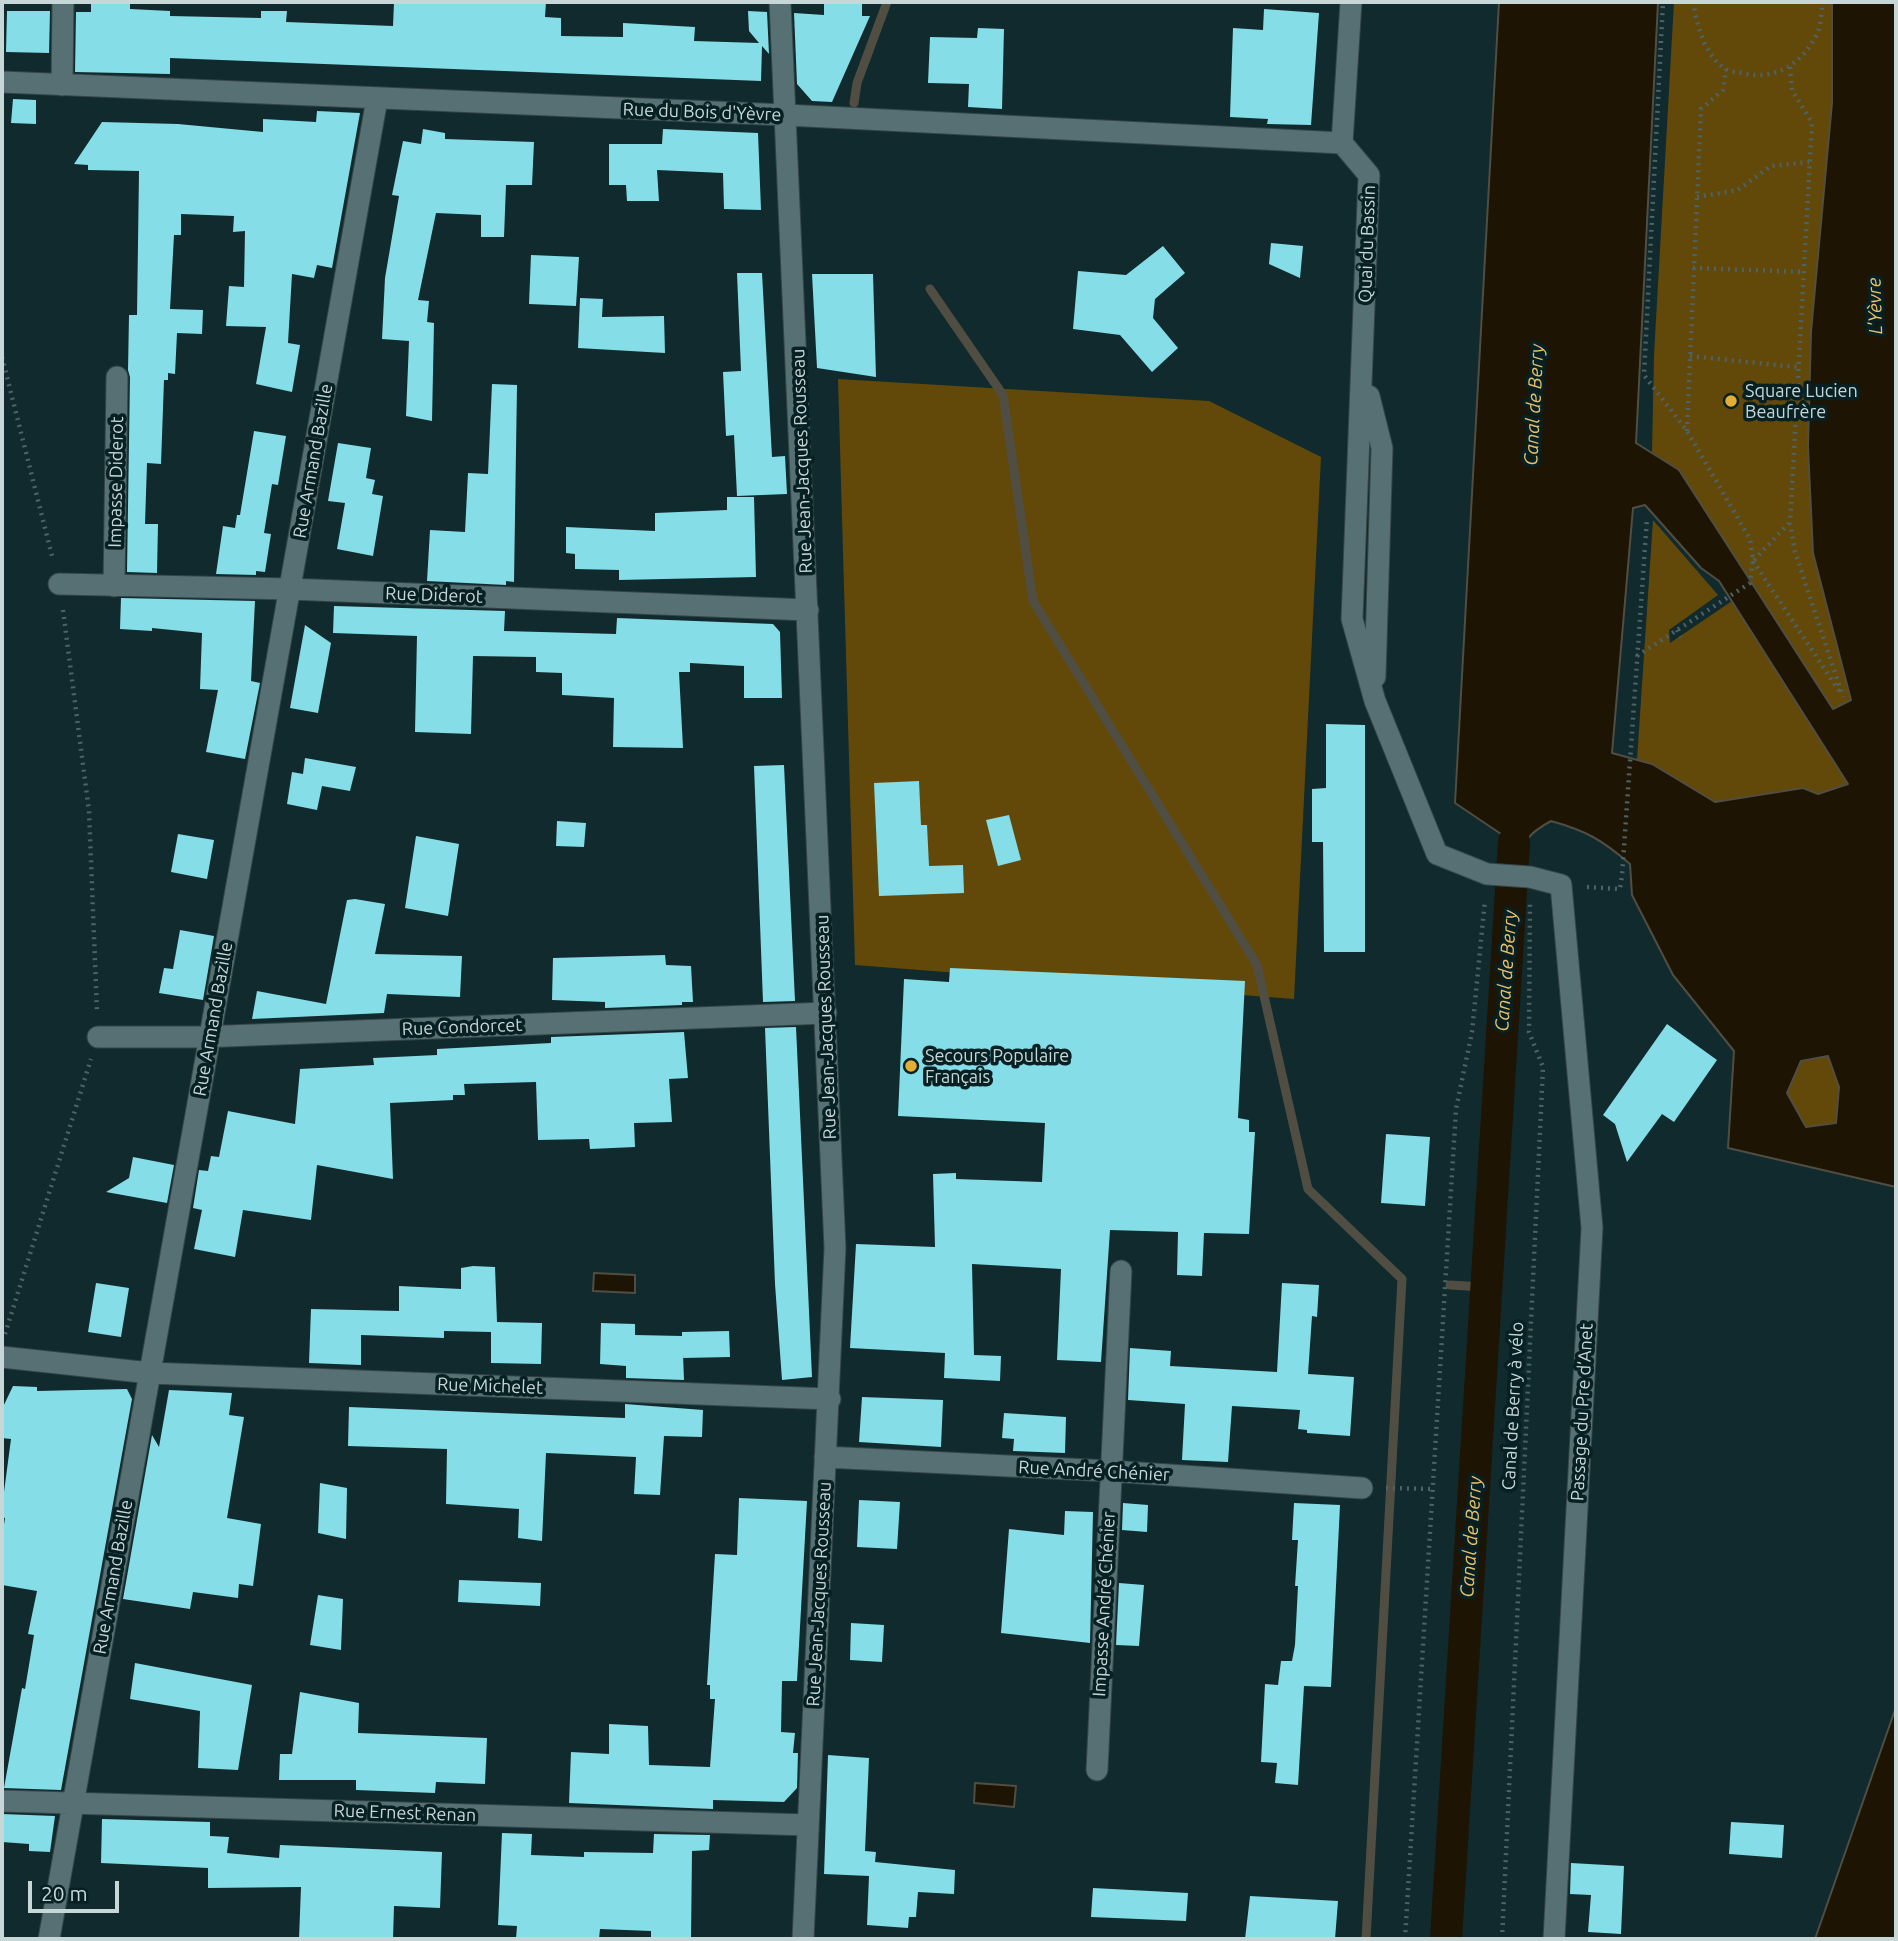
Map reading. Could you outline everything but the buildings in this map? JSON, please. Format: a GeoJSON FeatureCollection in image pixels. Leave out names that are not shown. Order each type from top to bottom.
{"type":"FeatureCollection","features":[{"type":"Feature","properties":{"kind":"street"},"geometry":{"type":"LineString","coordinates":[[62,85],[63,2]]}},
{"type":"Feature","properties":{"kind":"street","name":"Rue Jean-Jacques Rousseau"},"geometry":{"type":"LineString","coordinates":[[780,2],[835,1248],[803,1939]]}},
{"type":"Feature","properties":{"kind":"street"},"geometry":{"type":"LineString","coordinates":[[1342,143],[1351,2]]}},
{"type":"Feature","properties":{"kind":"street","name":"Rue du Bois d'Yèvre"},"geometry":{"type":"LineString","coordinates":[[2,82],[786,115],[1342,143]]}},
{"type":"Feature","properties":{"kind":"street","name":"Rue Armand Bazille"},"geometry":{"type":"LineString","coordinates":[[49,1939],[377,99]]}},
{"type":"Feature","properties":{"kind":"street","name":"Quai du Bassin"},"geometry":{"type":"LineString","coordinates":[[1342,143],[1368,175],[1363,370],[1381,448],[1375,701],[1437,854],[1487,874],[1530,877],[1561,885]]}},
{"type":"Feature","properties":{"kind":"street","name":"Impasse Diderot"},"geometry":{"type":"LineString","coordinates":[[114,586],[117,377]]}},
{"type":"Feature","properties":{"kind":"street","name":"Rue Diderot"},"geometry":{"type":"LineString","coordinates":[[59,584],[289,589],[808,610]]}},
{"type":"Feature","properties":{"kind":"street","name":"Passage du Pre d’Anet"},"geometry":{"type":"LineString","coordinates":[[1553,1939],[1592,1228],[1561,885]]}},
{"type":"Feature","properties":{"kind":"street","name":"Rue Condorcet"},"geometry":{"type":"LineString","coordinates":[[98,1037],[210,1037],[826,1013]]}},
{"type":"Feature","properties":{"kind":"street","name":"Impasse André Chénier"},"geometry":{"type":"LineString","coordinates":[[1097,1770],[1121,1271]]}},
{"type":"Feature","properties":{"kind":"street","name":"Rue Michelet"},"geometry":{"type":"LineString","coordinates":[[2,1357],[150,1373],[830,1399]]}},
{"type":"Feature","properties":{"kind":"street","name":"Rue André Chénier"},"geometry":{"type":"LineString","coordinates":[[825,1457],[1110,1471],[1362,1488]]}},
{"type":"Feature","properties":{"kind":"street","name":"Rue Ernest Renan"},"geometry":{"type":"LineString","coordinates":[[2,1801],[808,1825]]}},
{"type":"Feature","properties":{"kind":"path"},"geometry":{"type":"LineString","coordinates":[[1637,656],[1722,604],[1728,596],[1750,583],[1753,560],[1750,539],[1686,431],[1643,375],[1663,2]]}},
{"type":"Feature","properties":{"kind":"path"},"geometry":{"type":"LineString","coordinates":[[1693,2],[1699,30],[1713,55],[1726,69],[1754,76],[1776,73],[1790,67],[1805,52],[1818,31],[1823,2]]}},
{"type":"Feature","properties":{"kind":"path"},"geometry":{"type":"LineString","coordinates":[[1753,560],[1843,697],[1795,552],[1790,523],[1812,123],[1791,90],[1790,67]]}},
{"type":"Feature","properties":{"kind":"path"},"geometry":{"type":"LineString","coordinates":[[1686,431],[1700,109],[1723,90],[1726,69]]}},
{"type":"Feature","properties":{"kind":"path"},"geometry":{"type":"LineString","coordinates":[[1696,197],[1738,190],[1771,166],[1809,162]]}},
{"type":"Feature","properties":{"kind":"path"},"geometry":{"type":"LineString","coordinates":[[1693,268],[1802,272]]}},
{"type":"Feature","properties":{"kind":"path"},"geometry":{"type":"LineString","coordinates":[[1690,356],[1797,367]]}},
{"type":"Feature","properties":{"kind":"path"},"geometry":{"type":"LineString","coordinates":[[2,358],[59,584],[89,811],[98,1037],[2,1346]]}},
{"type":"Feature","properties":{"kind":"path"},"geometry":{"type":"LineString","coordinates":[[1561,885],[1619,889],[1631,758],[1647,518]]}},
{"type":"Feature","properties":{"kind":"path"},"geometry":{"type":"LineString","coordinates":[[1753,560],[1790,523]]}},
{"type":"Feature","properties":{"kind":"path"},"geometry":{"type":"LineString","coordinates":[[1677,630],[1681,637]]}},
{"type":"Feature","properties":{"kind":"path"},"geometry":{"type":"LineString","coordinates":[[1405,1939],[1456,1109],[1472,1032],[1487,874]]}},
{"type":"Feature","properties":{"kind":"path","name":"Canal de Berry à vélo"},"geometry":{"type":"LineString","coordinates":[[1502,1939],[1543,1067],[1529,1032],[1530,877]]}},
{"type":"Feature","properties":{"kind":"path"},"geometry":{"type":"LineString","coordinates":[[1409,1489],[1434,1489]]}},
{"type":"Feature","properties":{"kind":"shaded area","name":"Square Lucien Beaufrère"},"geometry":{"type":"Polygon","coordinates":[[[1674,2],[1832,2],[1832,103],[1811,332],[1808,447],[1813,553],[1851,701],[1833,709],[1679,470],[1652,452],[1654,355],[1674,2]]]}},
{"type":"Feature","properties":{"kind":"shaded area"},"geometry":{"type":"Polygon","coordinates":[[[838,379],[1209,401],[1321,457],[1294,999],[855,965],[838,379]]]}},
{"type":"Feature","properties":{"kind":"shaded area"},"geometry":{"type":"Polygon","coordinates":[[[1653,520],[1718,595],[1669,630],[1670,643],[1732,601],[1848,783],[1818,795],[1793,790],[1717,802],[1701,796],[1637,760],[1653,520]]]}},
{"type":"Feature","properties":{"kind":"shaded area"},"geometry":{"type":"Polygon","coordinates":[[[1829,1056],[1839,1087],[1836,1123],[1806,1127],[1787,1093],[1801,1061],[1829,1056]]]}},
{"type":"Feature","properties":{"kind":"water","name":"L'Yèvre"},"geometry":{"type":"Polygon","coordinates":[[[1499,2],[1658,2],[1636,443],[1679,470],[1833,709],[1851,700],[1813,553],[1808,447],[1811,332],[1832,103],[1832,2],[1896,2],[1896,1187],[1728,1148],[1734,1051],[1673,975],[1632,895],[1630,864],[1594,837],[1551,821],[1529,837],[1520,863],[1507,862],[1504,836],[1455,803],[1499,2]],[[1645,505],[1633,508],[1612,753],[1652,764],[1715,802],[1803,788],[1818,794],[1848,784],[1719,581],[1701,568],[1645,505]],[[1828,1056],[1801,1061],[1787,1093],[1806,1127],[1836,1123],[1839,1087],[1828,1056]]]}},
{"type":"Feature","properties":{"kind":"water"},"geometry":{"type":"Polygon","coordinates":[[[594,1273],[635,1275],[635,1293],[593,1291],[594,1273]]]}},
{"type":"Feature","properties":{"kind":"water"},"geometry":{"type":"Polygon","coordinates":[[[1896,1707],[1896,1939],[1815,1939],[1896,1707]]]}},
{"type":"Feature","properties":{"kind":"water"},"geometry":{"type":"Polygon","coordinates":[[[975,1783],[1016,1786],[1014,1807],[974,1803],[975,1783]]]}},
{"type":"Feature","properties":{"kind":"waterway"},"geometry":{"type":"LineString","coordinates":[[854,103],[857,83],[887,2]]}},
{"type":"Feature","properties":{"kind":"waterway"},"geometry":{"type":"LineString","coordinates":[[930,289],[1003,395],[1033,601],[1257,965],[1308,1189],[1402,1279],[1366,1939]]}},
{"type":"Feature","properties":{"kind":"waterway","name":"Canal de Berry"},"geometry":{"type":"LineString","coordinates":[[1446,1939],[1514,842]]}},
{"type":"Feature","properties":{"kind":"waterway"},"geometry":{"type":"LineString","coordinates":[[1450,1285],[1484,1287]]}},
{"type":"Feature","properties":{"kind":"place","name":"Square Lucien Beaufrère"},"geometry":{"type":"Point","coordinates":[1731,401]}},
{"type":"Feature","properties":{"kind":"place","name":"Secours Populaire Français"},"geometry":{"type":"Point","coordinates":[911,1066]}}]}
